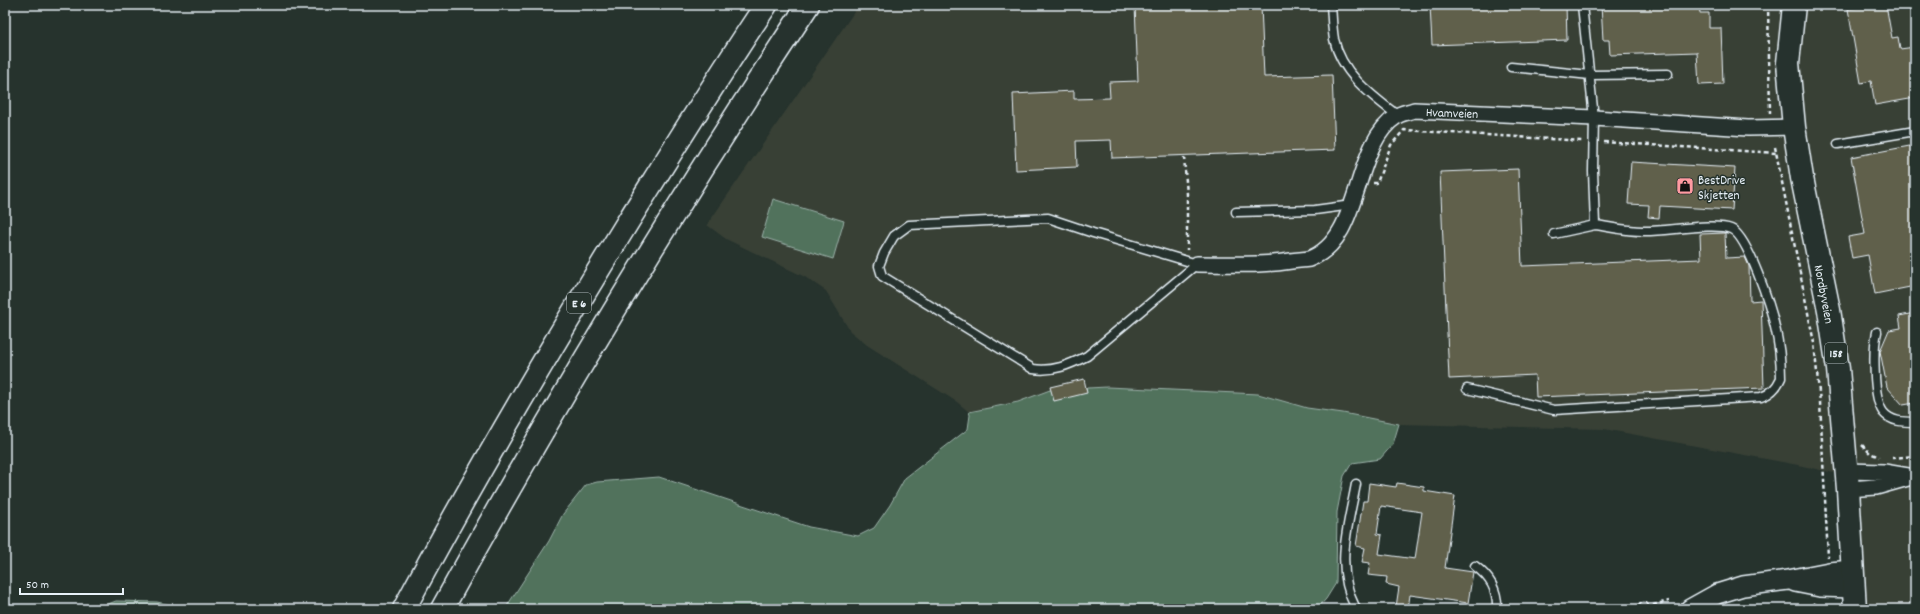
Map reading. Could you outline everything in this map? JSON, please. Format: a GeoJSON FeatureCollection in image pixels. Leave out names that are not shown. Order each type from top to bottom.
{"type":"FeatureCollection","features":[{"type":"Feature","properties":{"kind":"main road","name":"E 6"},"geometry":{"type":"LineString","coordinates":[[404,609],[516,408],[596,274],[667,158],[766,5]]}},
{"type":"Feature","properties":{"kind":"main road","name":"E 6"},"geometry":{"type":"LineString","coordinates":[[442,609],[498,509],[621,300],[697,175],[808,5]]}},
{"type":"Feature","properties":{"kind":"main road","name":"Nordbyveien"},"geometry":{"type":"LineString","coordinates":[[1794,5],[1788,63],[1794,127],[1798,157],[1834,341],[1842,400],[1855,609]]}},
{"type":"Feature","properties":{"kind":"main road","name":"Nordbyveien"},"geometry":{"type":"LineString","coordinates":[[1792,100],[1808,5]]}},
{"type":"Feature","properties":{"kind":"street","name":"Hvamveien"},"geometry":{"type":"LineString","coordinates":[[1397,115],[1414,110],[1594,118],[1748,128],[1794,127]]}},
{"type":"Feature","properties":{"kind":"street"},"geometry":{"type":"LineString","coordinates":[[1192,262],[1269,264],[1308,259],[1326,250],[1336,237],[1352,205],[1370,153],[1382,130],[1397,115]]}},
{"type":"Feature","properties":{"kind":"street"},"geometry":{"type":"LineString","coordinates":[[1848,480],[1876,487],[1912,476]]}},
{"type":"Feature","properties":{"kind":"street"},"geometry":{"type":"LineString","coordinates":[[1690,609],[1704,600],[1729,589],[1757,583],[1788,580],[1820,587],[1853,579]]}},
{"type":"Feature","properties":{"kind":"lane"},"geometry":{"type":"LineString","coordinates":[[1332,5],[1334,38],[1337,51],[1349,73],[1397,115]]}},
{"type":"Feature","properties":{"kind":"lane"},"geometry":{"type":"LineString","coordinates":[[1582,5],[1594,118],[1595,142],[1593,171],[1595,225]]}},
{"type":"Feature","properties":{"kind":"lane"},"geometry":{"type":"LineString","coordinates":[[1511,67],[1590,74],[1668,74]]}},
{"type":"Feature","properties":{"kind":"lane"},"geometry":{"type":"LineString","coordinates":[[1838,144],[1915,131]]}},
{"type":"Feature","properties":{"kind":"lane"},"geometry":{"type":"LineString","coordinates":[[1236,212],[1315,210],[1352,205]]}},
{"type":"Feature","properties":{"kind":"lane"},"geometry":{"type":"LineString","coordinates":[[1048,218],[1192,262],[1087,356],[1065,367],[1045,371],[1033,369],[882,276],[879,266],[884,253],[894,236],[909,225],[1048,218]]}},
{"type":"Feature","properties":{"kind":"lane"},"geometry":{"type":"LineString","coordinates":[[1467,389],[1554,410],[1755,398],[1767,395],[1778,385],[1781,378],[1781,369],[1775,327],[1748,248],[1739,235],[1729,228],[1716,227],[1642,231],[1595,225],[1554,234]]}},
{"type":"Feature","properties":{"kind":"lane"},"geometry":{"type":"LineString","coordinates":[[1877,332],[1874,345],[1879,402],[1883,412],[1892,419],[1904,422],[1915,422]]}},
{"type":"Feature","properties":{"kind":"lane"},"geometry":{"type":"LineString","coordinates":[[1356,484],[1345,546],[1343,567],[1350,596],[1356,609]]}},
{"type":"Feature","properties":{"kind":"lane"},"geometry":{"type":"LineString","coordinates":[[1475,566],[1484,572],[1491,582],[1495,591],[1497,609]]}},
{"type":"Feature","properties":{"kind":"path"},"geometry":{"type":"LineString","coordinates":[[1768,5],[1770,113]]}},
{"type":"Feature","properties":{"kind":"path"},"geometry":{"type":"LineString","coordinates":[[1359,184],[1377,183],[1391,145],[1404,130],[1776,153]]}},
{"type":"Feature","properties":{"kind":"path"},"geometry":{"type":"LineString","coordinates":[[1775,147],[1814,343],[1821,410],[1829,562]]}},
{"type":"Feature","properties":{"kind":"path"},"geometry":{"type":"LineString","coordinates":[[1184,157],[1192,262]]}},
{"type":"Feature","properties":{"kind":"path"},"geometry":{"type":"LineString","coordinates":[[1861,444],[1876,456],[1885,458],[1915,456]]}},
{"type":"Feature","properties":{"kind":"path"},"geometry":{"type":"LineString","coordinates":[[1643,608],[1669,601]]}},
{"type":"Feature","properties":{"kind":"path"},"geometry":{"type":"LineString","coordinates":[[1810,602],[1823,609]]}},
{"type":"Feature","properties":{"kind":"shaded area"},"geometry":{"type":"Polygon","coordinates":[[[859,5],[1915,5],[1915,609],[1863,609],[1852,477],[1798,465],[1604,429],[1399,424],[1343,413],[1307,408],[1258,394],[1107,387],[1050,390],[1018,402],[969,412],[957,402],[867,345],[850,331],[826,291],[805,277],[726,239],[707,225],[859,5]]]}},
{"type":"Feature","properties":{"kind":"green space"},"geometry":{"type":"Polygon","coordinates":[[[773,199],[844,221],[833,259],[762,237],[773,199]]]}},
{"type":"Feature","properties":{"kind":"green space"},"geometry":{"type":"Polygon","coordinates":[[[1107,387],[1258,394],[1307,408],[1343,413],[1399,424],[1393,444],[1380,459],[1352,463],[1344,476],[1337,512],[1336,583],[1326,599],[1317,609],[505,609],[549,541],[563,514],[586,485],[597,482],[659,477],[809,527],[858,536],[874,528],[890,505],[905,478],[968,429],[969,412],[1018,402],[1050,390],[1107,387]]]}},
{"type":"Feature","properties":{"kind":"green space"},"geometry":{"type":"Polygon","coordinates":[[[116,601],[157,602],[189,609],[95,609],[116,601]]]}},
{"type":"Feature","properties":{"kind":"building"},"geometry":{"type":"Polygon","coordinates":[[[1135,5],[1261,5],[1264,77],[1332,75],[1335,150],[1112,158],[1111,140],[1076,141],[1077,167],[1016,170],[1013,94],[1074,91],[1074,99],[1110,98],[1109,82],[1138,81],[1135,5]]]}},
{"type":"Feature","properties":{"kind":"building"},"geometry":{"type":"Polygon","coordinates":[[[1430,5],[1566,5],[1567,40],[1432,45],[1430,5]]]}},
{"type":"Feature","properties":{"kind":"building"},"geometry":{"type":"Polygon","coordinates":[[[1601,5],[1699,5],[1700,13],[1709,13],[1709,28],[1721,28],[1723,84],[1699,85],[1697,52],[1610,55],[1609,40],[1603,40],[1601,5]]]}},
{"type":"Feature","properties":{"kind":"building"},"geometry":{"type":"Polygon","coordinates":[[[1860,5],[1886,5],[1892,38],[1898,37],[1900,49],[1915,47],[1915,98],[1875,105],[1871,81],[1861,83],[1848,9],[1860,7],[1860,5]]]}},
{"type":"Feature","properties":{"kind":"building"},"geometry":{"type":"Polygon","coordinates":[[[1915,145],[1915,286],[1875,294],[1868,255],[1852,258],[1848,237],[1865,234],[1851,157],[1915,145]]]}},
{"type":"Feature","properties":{"kind":"building"},"geometry":{"type":"Polygon","coordinates":[[[1631,162],[1735,168],[1732,210],[1660,206],[1659,218],[1648,217],[1649,205],[1628,204],[1631,162]]]}},
{"type":"Feature","properties":{"kind":"building"},"geometry":{"type":"Polygon","coordinates":[[[1518,169],[1522,266],[1701,259],[1700,234],[1725,233],[1726,258],[1745,257],[1749,266],[1750,301],[1761,300],[1764,388],[1536,397],[1535,375],[1449,379],[1440,172],[1518,169]]]}},
{"type":"Feature","properties":{"kind":"building"},"geometry":{"type":"Polygon","coordinates":[[[1915,313],[1915,403],[1903,405],[1887,387],[1880,351],[1889,330],[1901,328],[1899,316],[1915,313]]]}},
{"type":"Feature","properties":{"kind":"building"},"geometry":{"type":"Polygon","coordinates":[[[1084,379],[1087,393],[1054,401],[1050,387],[1084,379]]]}},
{"type":"Feature","properties":{"kind":"building"},"geometry":{"type":"Polygon","coordinates":[[[1369,483],[1396,487],[1397,483],[1424,487],[1424,491],[1455,496],[1445,568],[1473,572],[1468,603],[1410,595],[1408,609],[1396,607],[1399,587],[1386,584],[1387,577],[1368,575],[1370,563],[1362,562],[1365,548],[1356,546],[1363,501],[1367,501],[1369,483]],[[1381,506],[1377,534],[1382,535],[1379,554],[1415,559],[1422,512],[1381,506]]]}},
{"type":"Feature","properties":{"kind":"waterway"},"geometry":{"type":"LineString","coordinates":[[231,609],[239,606]]}},
{"type":"Feature","properties":{"kind":"place","name":"BestDrive Skjetten"},"geometry":{"type":"Point","coordinates":[1685,186]}}]}
